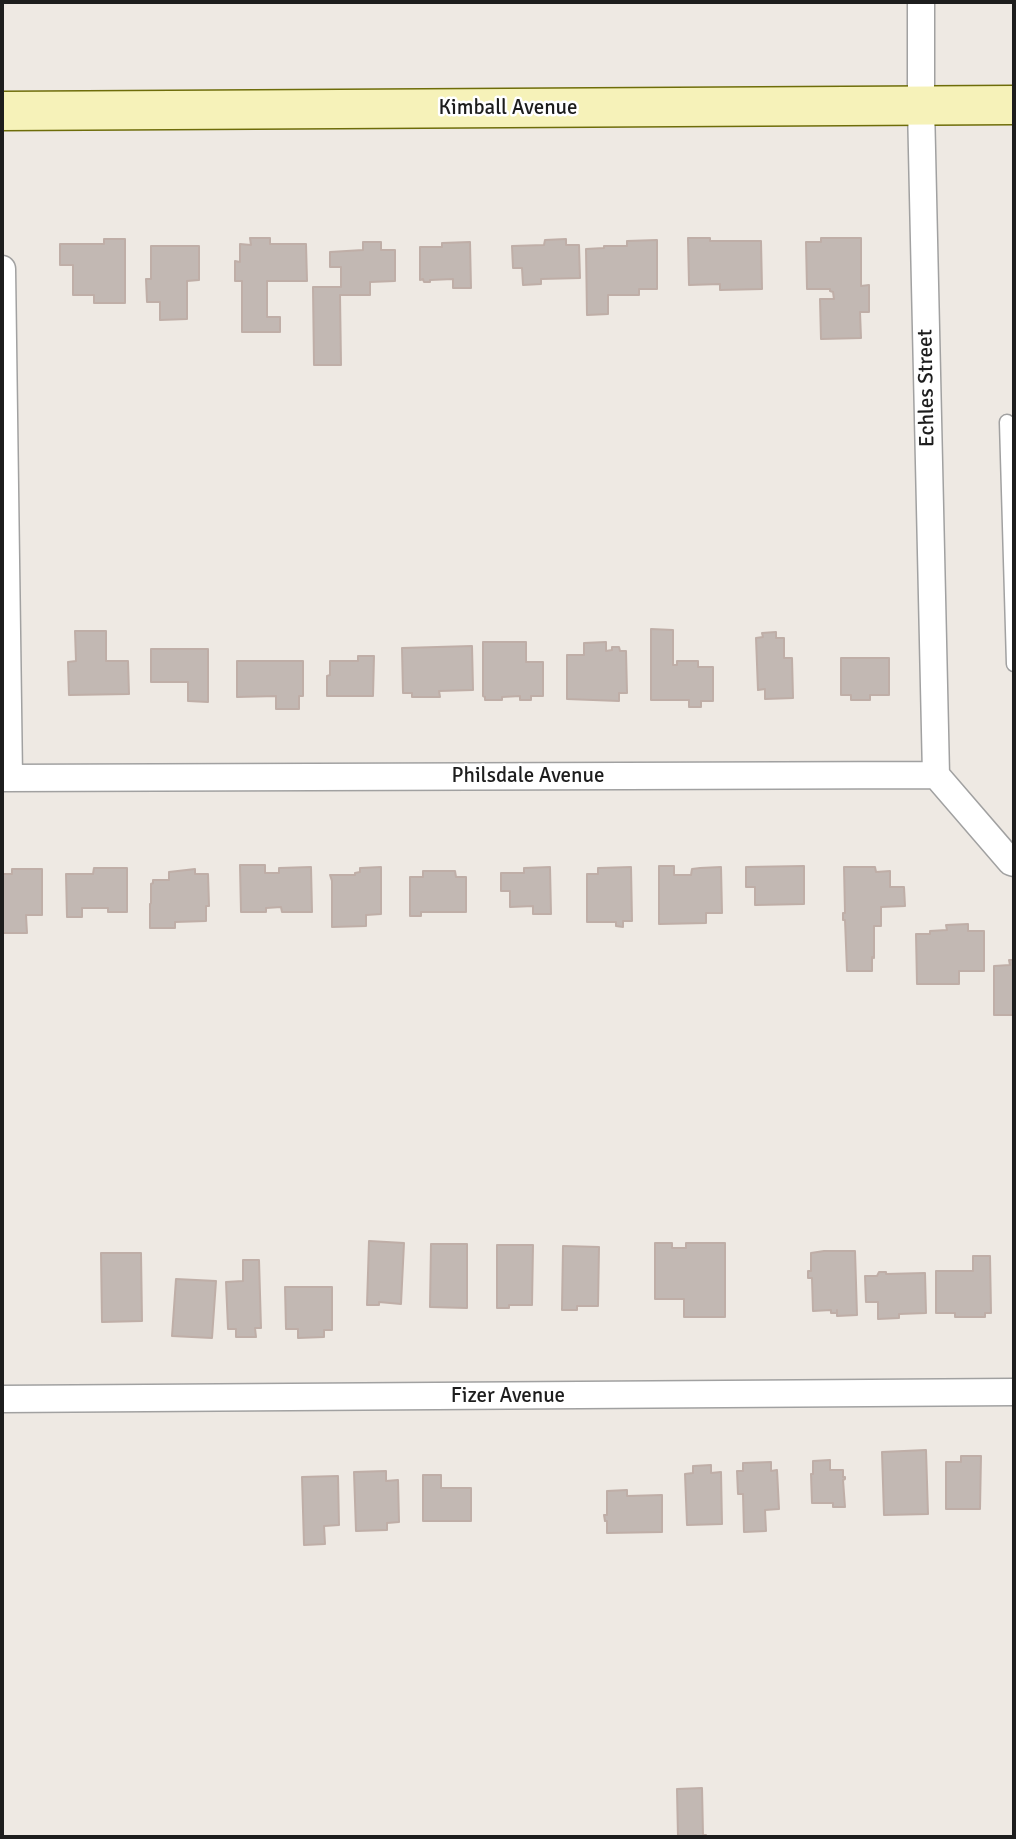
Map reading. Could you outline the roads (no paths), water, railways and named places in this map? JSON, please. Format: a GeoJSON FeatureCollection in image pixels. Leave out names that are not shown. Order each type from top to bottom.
{"type":"FeatureCollection","features":[{"type":"Feature","properties":{"kind":"main road","name":"Kimball Avenue"},"geometry":{"type":"LineString","coordinates":[[2,111],[1014,105]]}},
{"type":"Feature","properties":{"kind":"street","name":"Echles Street"},"geometry":{"type":"LineString","coordinates":[[920,2],[936,775]]}},
{"type":"Feature","properties":{"kind":"street"},"geometry":{"type":"LineString","coordinates":[[2,269],[6,778]]}},
{"type":"Feature","properties":{"kind":"street","name":"Philsdale Avenue"},"geometry":{"type":"LineString","coordinates":[[6,778],[936,775]]}},
{"type":"Feature","properties":{"kind":"street"},"geometry":{"type":"LineString","coordinates":[[936,775],[1014,863]]}},
{"type":"Feature","properties":{"kind":"street","name":"Fizer Avenue"},"geometry":{"type":"LineString","coordinates":[[2,1399],[1014,1392]]}},
{"type":"Feature","properties":{"kind":"lane"},"geometry":{"type":"LineString","coordinates":[[1007,422],[1014,664]]}}]}
